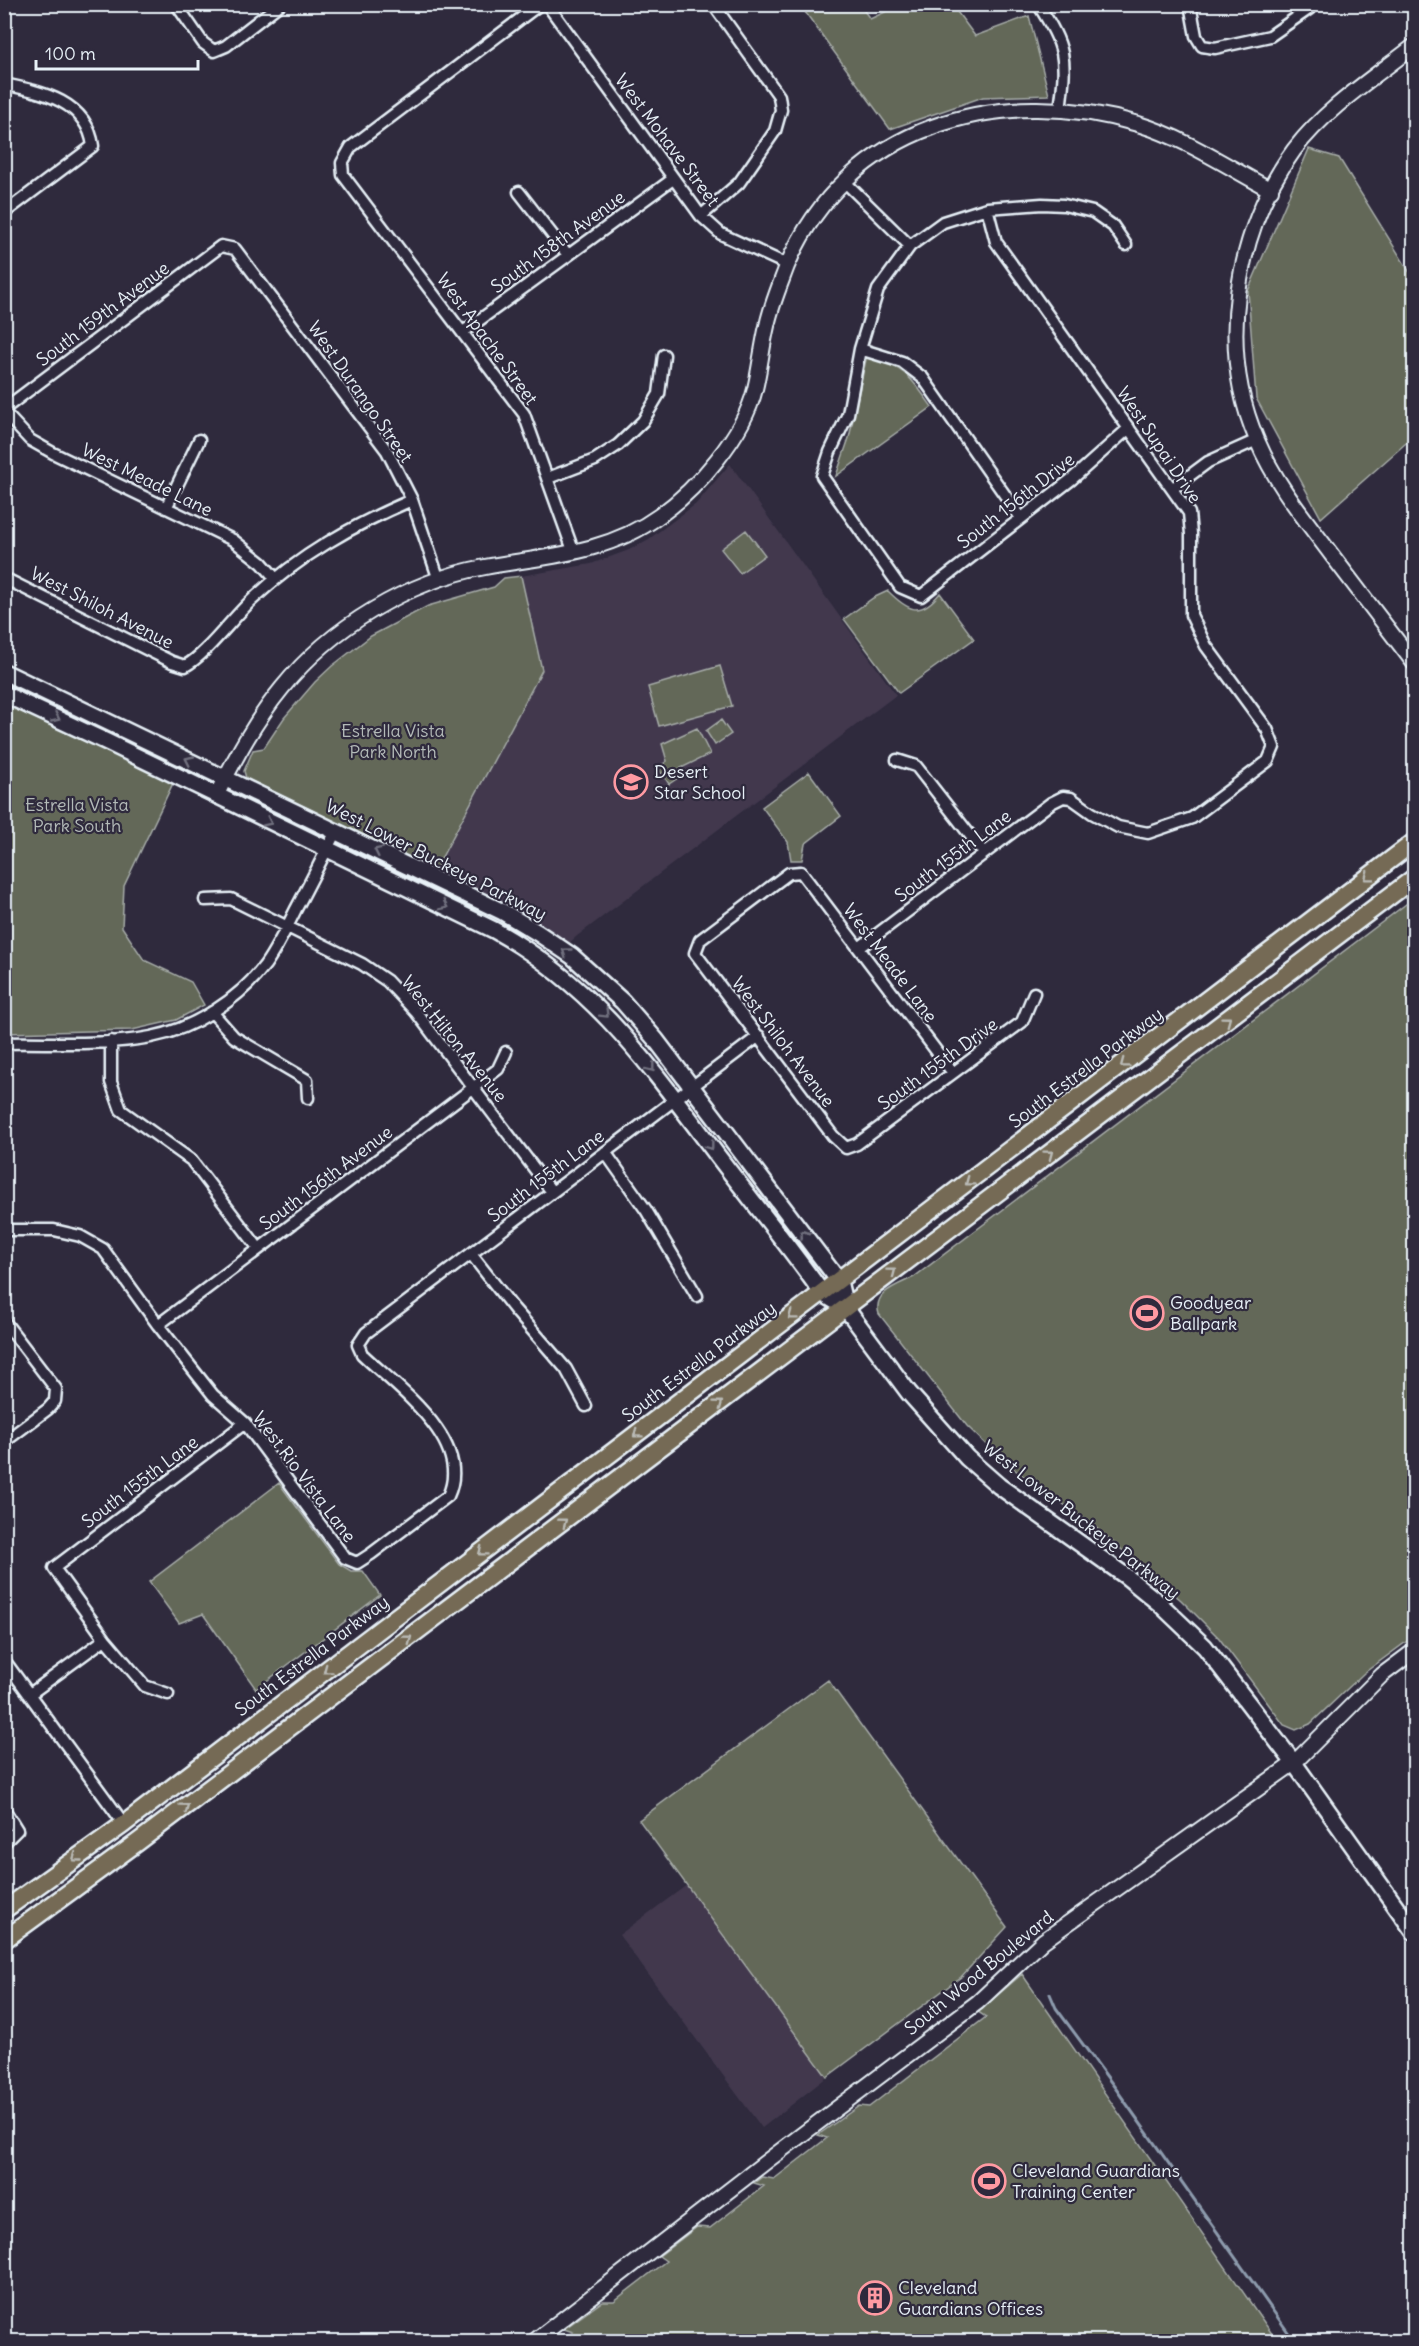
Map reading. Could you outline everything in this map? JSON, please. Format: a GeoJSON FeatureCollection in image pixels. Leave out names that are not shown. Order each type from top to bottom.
{"type":"FeatureCollection","features":[{"type":"Feature","properties":{"kind":"main road","name":"West Lower Buckeye Parkway"},"geometry":{"type":"LineString","coordinates":[[4,672],[503,912],[572,956],[629,1009],[691,1087],[839,1281],[845,1307]]}},
{"type":"Feature","properties":{"kind":"main road","name":"West Lower Buckeye Parkway"},"geometry":{"type":"LineString","coordinates":[[4,694],[108,742],[449,908],[520,945],[569,982],[609,1018],[675,1099],[822,1293],[845,1307],[909,1393],[967,1458],[999,1486],[1127,1577],[1189,1630],[1218,1663],[1294,1762],[1414,1932]]}},
{"type":"Feature","properties":{"kind":"main road","name":"South Estrella Parkway"},"geometry":{"type":"LineString","coordinates":[[4,1910],[124,1824],[1414,842]]}},
{"type":"Feature","properties":{"kind":"main road"},"geometry":{"type":"LineString","coordinates":[[4,1940],[138,1842],[1414,878]]}},
{"type":"Feature","properties":{"kind":"main road"},"geometry":{"type":"LineString","coordinates":[[124,1824],[138,1842]]}},
{"type":"Feature","properties":{"kind":"street"},"geometry":{"type":"LineString","coordinates":[[176,4],[203,43],[214,51],[226,46],[280,4]]}},
{"type":"Feature","properties":{"kind":"street","name":"West Apache Street"},"geometry":{"type":"LineString","coordinates":[[540,4],[351,147],[342,163],[344,175],[524,414],[574,553]]}},
{"type":"Feature","properties":{"kind":"street","name":"West Mohave Street"},"geometry":{"type":"LineString","coordinates":[[547,4],[700,216],[721,234],[788,265]]}},
{"type":"Feature","properties":{"kind":"street"},"geometry":{"type":"LineString","coordinates":[[700,216],[739,183],[775,131],[781,110],[779,96],[713,4]]}},
{"type":"Feature","properties":{"kind":"street"},"geometry":{"type":"LineString","coordinates":[[1038,4],[1055,31],[1063,50],[1064,79],[1060,109]]}},
{"type":"Feature","properties":{"kind":"street"},"geometry":{"type":"LineString","coordinates":[[1190,4],[1196,36],[1202,46],[1215,48],[1270,36],[1316,4]]}},
{"type":"Feature","properties":{"kind":"street"},"geometry":{"type":"LineString","coordinates":[[1414,46],[1341,103],[1294,150],[1271,190],[1248,245],[1237,304],[1237,361],[1245,406],[1257,440],[1277,479],[1299,512],[1414,663]]}},
{"type":"Feature","properties":{"kind":"street"},"geometry":{"type":"LineString","coordinates":[[4,84],[67,103],[91,130],[93,146],[4,213]]}},
{"type":"Feature","properties":{"kind":"street"},"geometry":{"type":"LineString","coordinates":[[216,796],[250,732],[271,701],[312,656],[343,631],[378,608],[439,580],[482,568],[574,553],[622,537],[655,519],[695,486],[721,455],[736,431],[754,392],[768,321],[788,265],[807,228],[844,181],[878,152],[914,134],[967,115],[1020,108],[1060,109],[1118,118],[1142,125],[1170,136],[1271,190]]}},
{"type":"Feature","properties":{"kind":"street","name":"South 158th Avenue"},"geometry":{"type":"LineString","coordinates":[[463,332],[673,179]]}},
{"type":"Feature","properties":{"kind":"street"},"geometry":{"type":"LineString","coordinates":[[844,181],[910,246]]}},
{"type":"Feature","properties":{"kind":"street"},"geometry":{"type":"LineString","coordinates":[[519,192],[568,255]]}},
{"type":"Feature","properties":{"kind":"street"},"geometry":{"type":"LineString","coordinates":[[1021,518],[923,378],[902,362],[860,349],[878,291],[910,246],[943,222],[987,208],[1042,204],[1065,205],[1093,212],[1113,226],[1126,245]]}},
{"type":"Feature","properties":{"kind":"street","name":"West Supai Drive"},"geometry":{"type":"LineString","coordinates":[[987,208],[996,242],[1189,513],[1191,615],[1206,646],[1267,729],[1274,747],[1268,761],[1191,819],[1148,833],[1118,827],[1071,798]]}},
{"type":"Feature","properties":{"kind":"street","name":"South 159th Avenue"},"geometry":{"type":"LineString","coordinates":[[4,410],[221,246]]}},
{"type":"Feature","properties":{"kind":"street","name":"West Durango Street"},"geometry":{"type":"LineString","coordinates":[[221,246],[235,249],[387,451],[412,500],[439,580]]}},
{"type":"Feature","properties":{"kind":"street","name":"South 156th Drive"},"geometry":{"type":"LineString","coordinates":[[860,349],[848,414],[830,452],[822,476],[900,587],[921,596],[1072,479],[1129,428]]}},
{"type":"Feature","properties":{"kind":"street"},"geometry":{"type":"LineString","coordinates":[[548,478],[595,460],[618,445],[643,421],[660,394],[664,355]]}},
{"type":"Feature","properties":{"kind":"street","name":"West Meade Lane"},"geometry":{"type":"LineString","coordinates":[[4,410],[30,440],[232,540],[262,563],[276,579]]}},
{"type":"Feature","properties":{"kind":"street"},"geometry":{"type":"LineString","coordinates":[[166,508],[199,440]]}},
{"type":"Feature","properties":{"kind":"street"},"geometry":{"type":"LineString","coordinates":[[1173,488],[1208,462],[1257,440]]}},
{"type":"Feature","properties":{"kind":"street"},"geometry":{"type":"LineString","coordinates":[[276,579],[333,538],[412,500]]}},
{"type":"Feature","properties":{"kind":"street","name":"West Shiloh Avenue"},"geometry":{"type":"LineString","coordinates":[[4,578],[172,662],[185,666],[195,660],[233,617],[276,579]]}},
{"type":"Feature","properties":{"kind":"street"},"geometry":{"type":"LineString","coordinates":[[897,760],[916,766],[984,854]]}},
{"type":"Feature","properties":{"kind":"street","name":"South 155th Lane"},"geometry":{"type":"LineString","coordinates":[[859,948],[1051,803],[1063,797],[1071,798]]}},
{"type":"Feature","properties":{"kind":"street"},"geometry":{"type":"LineString","coordinates":[[4,1042],[111,1041],[164,1034],[212,1012],[266,964],[287,928],[336,831]]}},
{"type":"Feature","properties":{"kind":"street","name":"West Meade Lane"},"geometry":{"type":"LineString","coordinates":[[695,953],[700,940],[789,873],[801,872],[953,1073]]}},
{"type":"Feature","properties":{"kind":"street","name":"West Hilton Avenue"},"geometry":{"type":"LineString","coordinates":[[205,900],[231,899],[362,964],[387,981],[405,999],[552,1192]]}},
{"type":"Feature","properties":{"kind":"street","name":"West Shiloh Avenue"},"geometry":{"type":"LineString","coordinates":[[695,953],[833,1136],[846,1148]]}},
{"type":"Feature","properties":{"kind":"street","name":"South 155th Drive"},"geometry":{"type":"LineString","coordinates":[[846,1148],[857,1144],[1022,1022],[1034,993]]}},
{"type":"Feature","properties":{"kind":"street"},"geometry":{"type":"LineString","coordinates":[[212,1012],[234,1037],[306,1080],[308,1098]]}},
{"type":"Feature","properties":{"kind":"street","name":"South 155th Lane"},"geometry":{"type":"LineString","coordinates":[[357,1563],[447,1496],[453,1485],[452,1459],[439,1430],[426,1414],[362,1354],[358,1345],[366,1333],[759,1036]]}},
{"type":"Feature","properties":{"kind":"street"},"geometry":{"type":"LineString","coordinates":[[111,1041],[111,1082],[122,1110],[191,1160],[259,1249]]}},
{"type":"Feature","properties":{"kind":"street","name":"South 156th Avenue"},"geometry":{"type":"LineString","coordinates":[[158,1325],[498,1069],[506,1052]]}},
{"type":"Feature","properties":{"kind":"street"},"geometry":{"type":"LineString","coordinates":[[605,1152],[646,1210],[697,1296]]}},
{"type":"Feature","properties":{"kind":"street"},"geometry":{"type":"LineString","coordinates":[[4,1230],[54,1230],[80,1236],[102,1249],[158,1325]]}},
{"type":"Feature","properties":{"kind":"street"},"geometry":{"type":"LineString","coordinates":[[471,1254],[514,1309],[566,1369],[586,1406]]}},
{"type":"Feature","properties":{"kind":"street"},"geometry":{"type":"LineString","coordinates":[[4,1321],[56,1389],[55,1401],[48,1409],[4,1442]]}},
{"type":"Feature","properties":{"kind":"street","name":"West Rio Vista Lane"},"geometry":{"type":"LineString","coordinates":[[158,1325],[213,1395],[245,1423],[345,1558],[357,1563]]}},
{"type":"Feature","properties":{"kind":"street","name":"South 155th Lane"},"geometry":{"type":"LineString","coordinates":[[105,1639],[54,1568],[245,1423]]}},
{"type":"Feature","properties":{"kind":"street"},"geometry":{"type":"LineString","coordinates":[[30,1694],[105,1639],[145,1686],[168,1694]]}},
{"type":"Feature","properties":{"kind":"street","name":"South Wood Boulevard"},"geometry":{"type":"LineString","coordinates":[[533,2342],[754,2170],[978,2002],[1043,1941],[1294,1762],[1375,1682],[1414,1651]]}},
{"type":"Feature","properties":{"kind":"street"},"geometry":{"type":"LineString","coordinates":[[4,1660],[124,1824]]}},
{"type":"Feature","properties":{"kind":"street"},"geometry":{"type":"LineString","coordinates":[[4,1809],[17,1830],[4,1843]]}},
{"type":"Feature","properties":{"kind":"shaded area","name":"Desert Star School"},"geometry":{"type":"Polygon","coordinates":[[[730,464],[896,695],[568,944],[516,911],[435,870],[542,670],[521,576],[591,564],[629,550],[649,539],[696,504],[730,464]]]}},
{"type":"Feature","properties":{"kind":"shaded area"},"geometry":{"type":"Polygon","coordinates":[[[687,1885],[827,2077],[762,2128],[619,1935],[687,1885]]]}},
{"type":"Feature","properties":{"kind":"green space"},"geometry":{"type":"Polygon","coordinates":[[[800,5],[860,5],[870,19],[900,5],[952,5],[975,36],[1029,16],[1049,95],[983,97],[890,129],[800,5]]]}},
{"type":"Feature","properties":{"kind":"green space"},"geometry":{"type":"Polygon","coordinates":[[[1309,149],[1339,158],[1414,279],[1414,436],[1321,518],[1256,398],[1248,291],[1309,149]]]}},
{"type":"Feature","properties":{"kind":"green space"},"geometry":{"type":"Polygon","coordinates":[[[867,355],[890,364],[906,374],[932,407],[836,476],[849,438],[867,355]]]}},
{"type":"Feature","properties":{"kind":"green space"},"geometry":{"type":"Polygon","coordinates":[[[746,530],[765,555],[740,573],[721,549],[746,530]]]}},
{"type":"Feature","properties":{"kind":"green space","name":"Estrella Vista Park North"},"geometry":{"type":"Polygon","coordinates":[[[521,576],[542,670],[435,870],[246,778],[244,771],[253,750],[264,748],[284,718],[315,682],[371,636],[428,606],[494,587],[504,578],[521,576]]]}},
{"type":"Feature","properties":{"kind":"green space"},"geometry":{"type":"Polygon","coordinates":[[[888,591],[902,603],[914,609],[926,606],[940,593],[974,639],[899,693],[844,619],[873,598],[888,591]]]}},
{"type":"Feature","properties":{"kind":"green space"},"geometry":{"type":"Polygon","coordinates":[[[720,666],[732,706],[659,726],[648,687],[720,666]]]}},
{"type":"Feature","properties":{"kind":"green space","name":"Estrella Vista Park South"},"geometry":{"type":"Polygon","coordinates":[[[4,701],[174,781],[124,886],[122,927],[144,960],[191,982],[204,1005],[176,1020],[132,1030],[5,1033],[4,701]]]}},
{"type":"Feature","properties":{"kind":"green space"},"geometry":{"type":"Polygon","coordinates":[[[721,720],[731,734],[715,745],[706,731],[721,720]]]}},
{"type":"Feature","properties":{"kind":"green space"},"geometry":{"type":"Polygon","coordinates":[[[697,728],[710,754],[679,769],[682,775],[669,784],[658,768],[667,761],[662,744],[697,728]]]}},
{"type":"Feature","properties":{"kind":"green space"},"geometry":{"type":"Polygon","coordinates":[[[809,772],[841,816],[805,844],[802,860],[791,860],[788,842],[762,807],[809,772]]]}},
{"type":"Feature","properties":{"kind":"green space","name":"Goodyear Ballpark"},"geometry":{"type":"Polygon","coordinates":[[[1414,898],[1414,1636],[1364,1673],[1310,1724],[1296,1730],[1284,1725],[1219,1638],[1181,1600],[1094,1526],[1004,1462],[967,1426],[879,1314],[878,1306],[879,1300],[888,1290],[914,1277],[1414,898]]]}},
{"type":"Feature","properties":{"kind":"green space"},"geometry":{"type":"Polygon","coordinates":[[[279,1483],[339,1564],[351,1571],[363,1571],[380,1595],[256,1689],[203,1614],[179,1623],[149,1582],[279,1483]]]}},
{"type":"Feature","properties":{"kind":"green space"},"geometry":{"type":"Polygon","coordinates":[[[828,1680],[1007,1927],[961,1977],[827,2077],[639,1820],[828,1680]]]}},
{"type":"Feature","properties":{"kind":"green space","name":"Cleveland Guardians Training Center"},"geometry":{"type":"Polygon","coordinates":[[[1022,1974],[1277,2341],[560,2341],[573,2332],[564,2329],[603,2301],[614,2301],[666,2261],[659,2256],[697,2227],[710,2228],[764,2186],[754,2183],[762,2177],[774,2179],[827,2138],[818,2135],[859,2106],[869,2107],[986,2017],[978,2012],[1022,1974]]]}},
{"type":"Feature","properties":{"kind":"waterway"},"geometry":{"type":"LineString","coordinates":[[1050,1994],[1056,2008],[1295,2342]]}},
{"type":"Feature","properties":{"kind":"place","name":"Desert Star School"},"geometry":{"type":"Point","coordinates":[631,782]}},
{"type":"Feature","properties":{"kind":"place","name":"Goodyear Ballpark"},"geometry":{"type":"Point","coordinates":[1147,1313]}},
{"type":"Feature","properties":{"kind":"place","name":"Cleveland Guardians Training Center"},"geometry":{"type":"Point","coordinates":[989,2181]}},
{"type":"Feature","properties":{"kind":"place","name":"Cleveland Guardians Offices"},"geometry":{"type":"Point","coordinates":[875,2298]}}]}
